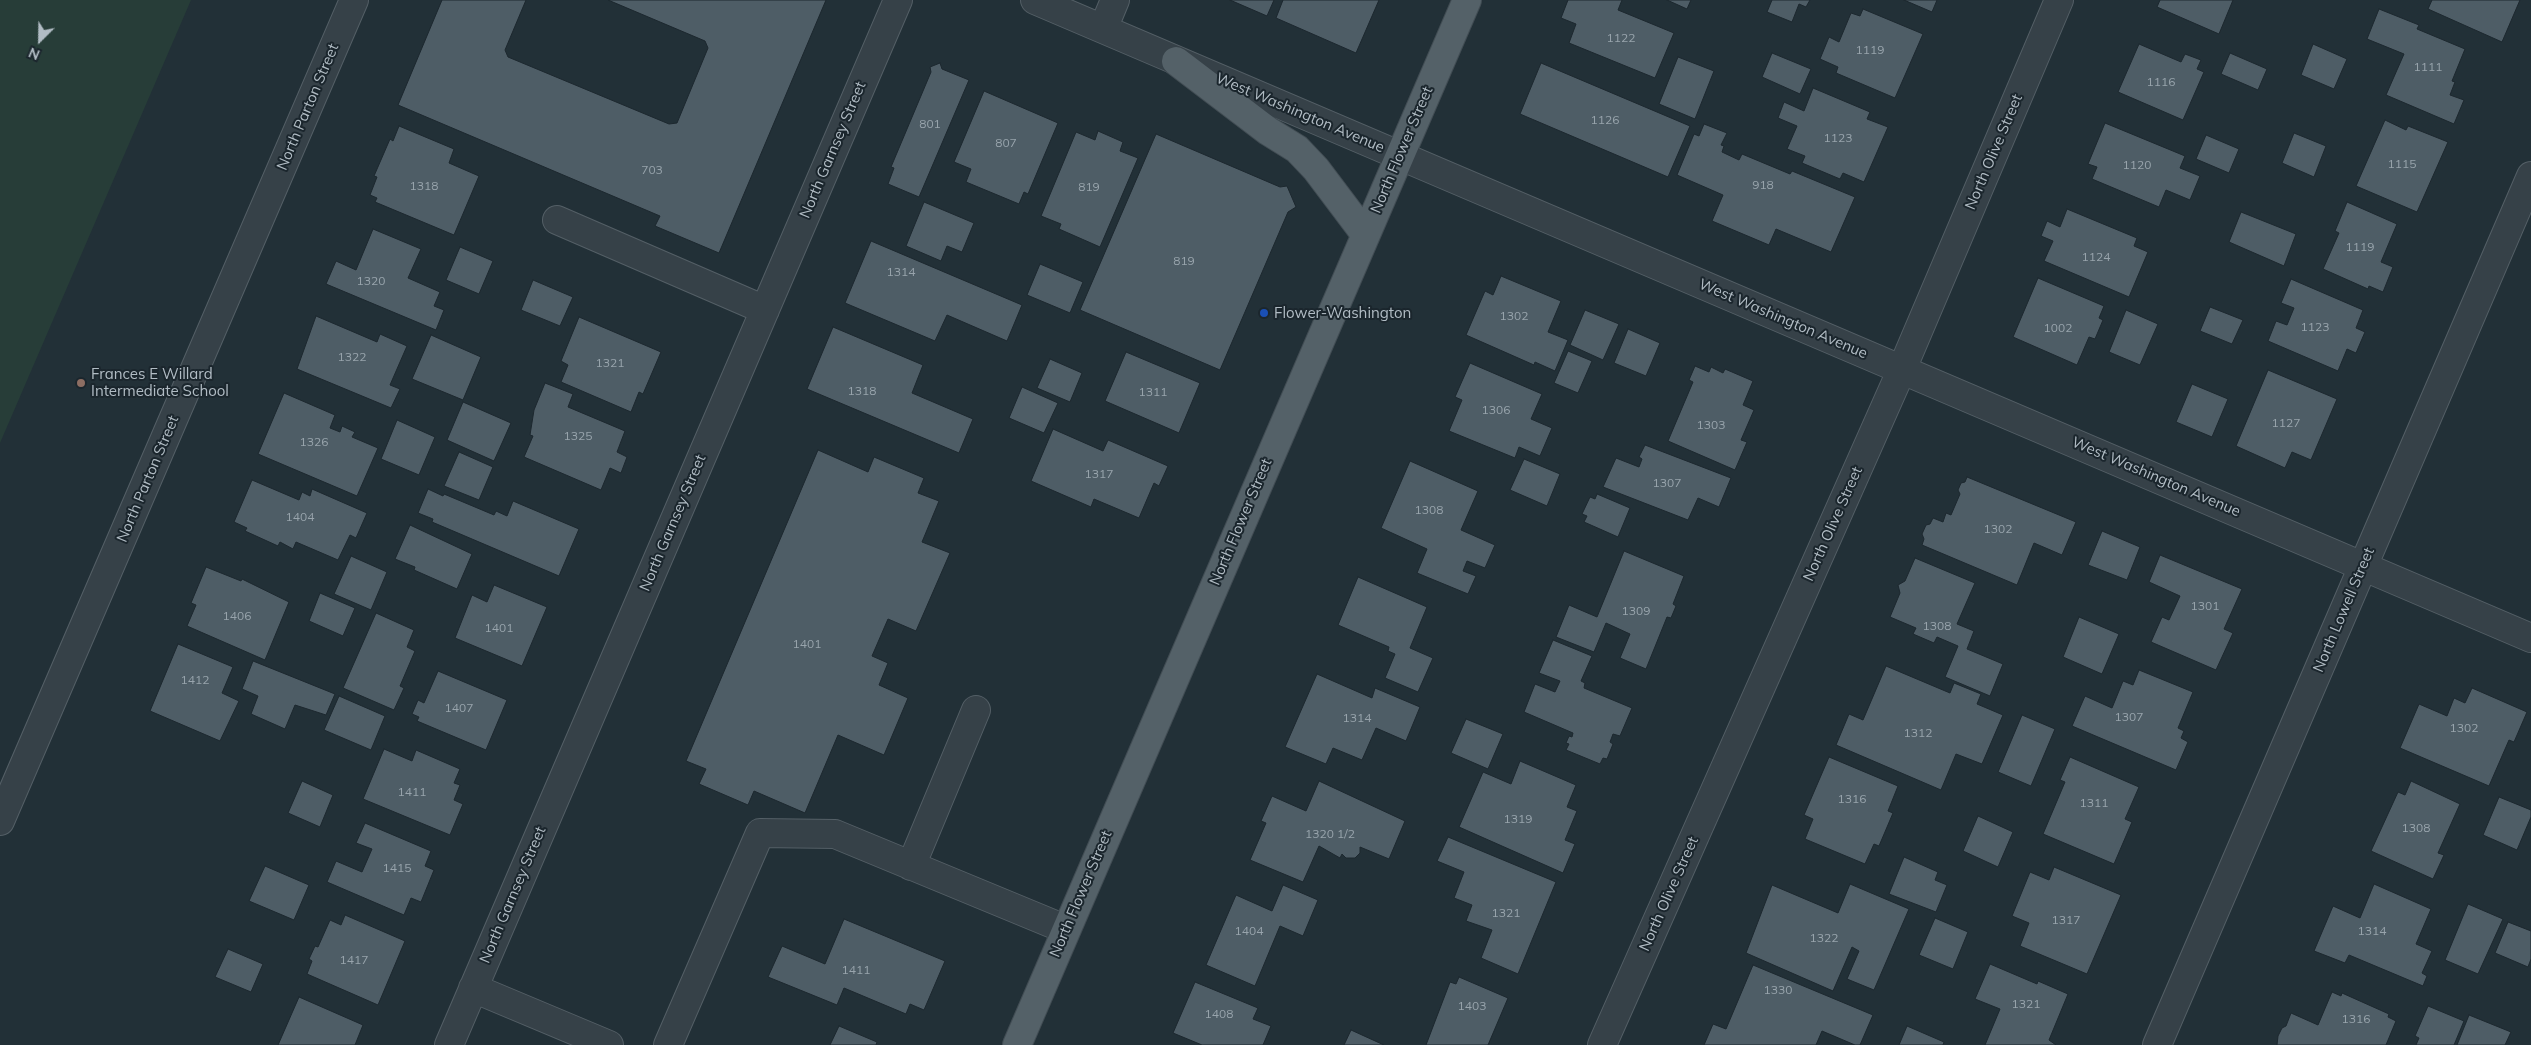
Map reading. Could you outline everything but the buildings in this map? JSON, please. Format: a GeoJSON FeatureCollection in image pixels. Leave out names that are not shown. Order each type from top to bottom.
{"type":"FeatureCollection","features":[{"type":"Feature","properties":{"kind":"main road","name":"North Flower Street"},"geometry":{"type":"LineString","coordinates":[[1017,1045],[1065,929],[1467,0]]}},
{"type":"Feature","properties":{"kind":"main road"},"geometry":{"type":"LineString","coordinates":[[1176,61],[1268,131],[1297,150],[1316,169],[1366,234]]}},
{"type":"Feature","properties":{"kind":"street","name":"North Parton Street"},"geometry":{"type":"LineString","coordinates":[[0,821],[354,0]]}},
{"type":"Feature","properties":{"kind":"street","name":"North Garnsey Street"},"geometry":{"type":"LineString","coordinates":[[449,1045],[898,0]]}},
{"type":"Feature","properties":{"kind":"street","name":"West Washington Avenue"},"geometry":{"type":"LineString","coordinates":[[1035,0],[2531,638]]}},
{"type":"Feature","properties":{"kind":"street"},"geometry":{"type":"LineString","coordinates":[[1103,29],[1115,0]]}},
{"type":"Feature","properties":{"kind":"street","name":"North Olive Street"},"geometry":{"type":"LineString","coordinates":[[1602,1045],[1902,369],[2059,0]]}},
{"type":"Feature","properties":{"kind":"street","name":"North Lowell Street"},"geometry":{"type":"LineString","coordinates":[[2157,1045],[2531,176]]}},
{"type":"Feature","properties":{"kind":"street"},"geometry":{"type":"LineString","coordinates":[[557,220],[765,310]]}},
{"type":"Feature","properties":{"kind":"street"},"geometry":{"type":"LineString","coordinates":[[912,866],[976,710]]}},
{"type":"Feature","properties":{"kind":"street"},"geometry":{"type":"LineString","coordinates":[[668,1045],[760,832],[835,834],[1065,929]]}},
{"type":"Feature","properties":{"kind":"street"},"geometry":{"type":"LineString","coordinates":[[473,988],[609,1045]]}},
{"type":"Feature","properties":{"kind":"green space"},"geometry":{"type":"Polygon","coordinates":[[[0,0],[191,0],[0,443],[0,0]]]}},
{"type":"Feature","properties":{"kind":"place","name":"Flower-Washington"},"geometry":{"type":"Point","coordinates":[1264,313]}},
{"type":"Feature","properties":{"kind":"place","name":"Frances E Willard Intermediate School"},"geometry":{"type":"Point","coordinates":[81,383]}}]}
